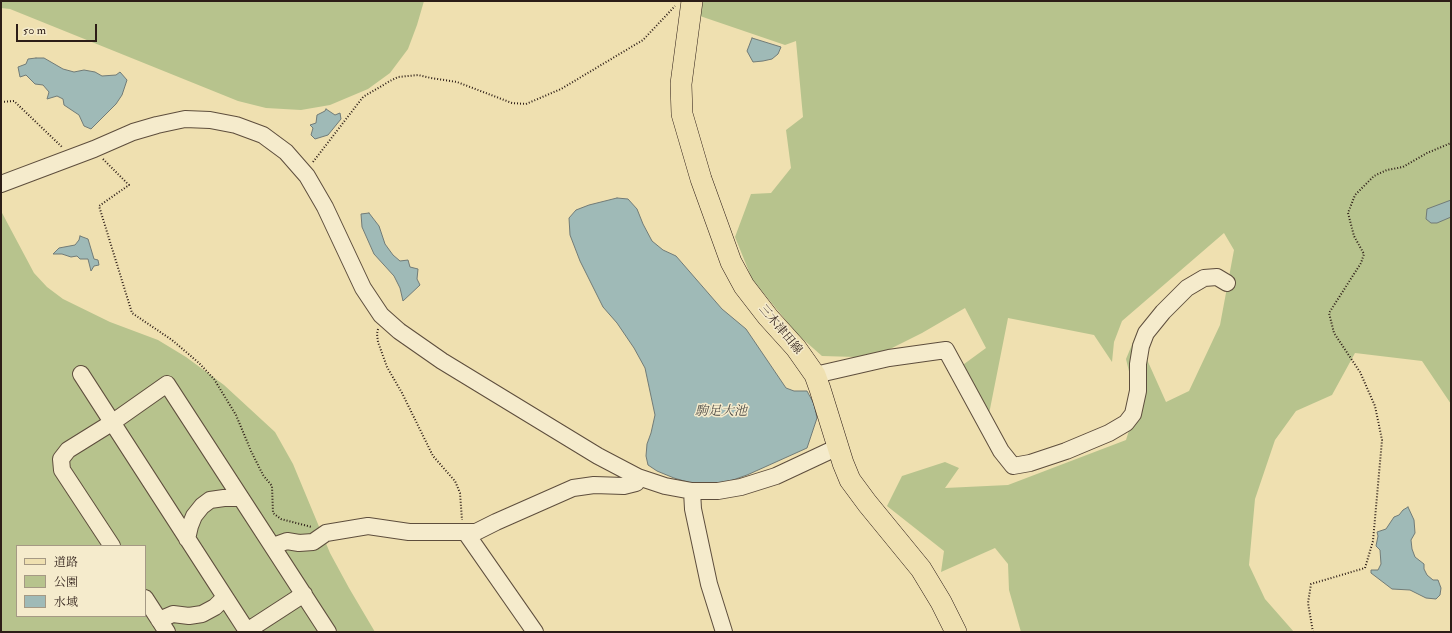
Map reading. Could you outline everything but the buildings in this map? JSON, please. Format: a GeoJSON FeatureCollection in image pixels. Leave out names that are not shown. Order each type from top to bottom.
{"type":"FeatureCollection","features":[{"type":"Feature","properties":{"kind":"main road","name":"三木津田線"},"geometry":{"type":"LineString","coordinates":[[691,3],[681,84],[682,114],[701,180],[731,262],[744,286],[768,317],[796,348],[815,375],[843,463],[850,480],[867,503],[921,568],[941,602],[956,632]]}},
{"type":"Feature","properties":{"kind":"street"},"geometry":{"type":"LineString","coordinates":[[1,184],[94,149],[133,132],[158,125],[185,119],[210,120],[236,125],[263,135],[286,152],[308,176],[326,207],[363,288],[381,315],[442,361],[598,456],[638,477],[665,486],[692,491],[718,491],[741,487],[776,476],[838,447]]}},
{"type":"Feature","properties":{"kind":"street"},"geometry":{"type":"LineString","coordinates":[[815,375],[890,358],[946,350],[1002,451],[1013,466],[1030,463],[1066,451],[1109,433],[1126,423],[1133,414],[1138,391],[1138,364],[1146,333],[1163,312],[1187,288],[1204,278],[1217,276],[1227,283]]}},
{"type":"Feature","properties":{"kind":"street"},"geometry":{"type":"LineString","coordinates":[[82,374],[224,597],[248,632],[304,594]]}},
{"type":"Feature","properties":{"kind":"street"},"geometry":{"type":"LineString","coordinates":[[111,545],[62,470],[61,459],[68,450],[113,422],[167,384],[328,632]]}},
{"type":"Feature","properties":{"kind":"street"},"geometry":{"type":"LineString","coordinates":[[273,546],[287,541],[299,543],[313,542],[326,533],[368,526],[409,532],[476,532],[573,488],[594,485],[624,486],[636,483],[638,477]]}},
{"type":"Feature","properties":{"kind":"street"},"geometry":{"type":"LineString","coordinates":[[692,491],[693,509],[709,584],[724,632]]}},
{"type":"Feature","properties":{"kind":"street"},"geometry":{"type":"LineString","coordinates":[[187,538],[194,516],[202,506],[210,500],[240,498]]}},
{"type":"Feature","properties":{"kind":"street"},"geometry":{"type":"LineString","coordinates":[[466,533],[535,632]]}},
{"type":"Feature","properties":{"kind":"street"},"geometry":{"type":"LineString","coordinates":[[146,600],[163,626],[173,614],[189,616],[202,614],[215,606],[224,597]]}},
{"type":"Feature","properties":{"kind":"path"},"geometry":{"type":"LineString","coordinates":[[308,176],[313,160],[363,98],[390,80],[398,77],[418,75],[457,82],[512,103],[526,104],[561,89],[643,40],[676,5],[691,3]]}},
{"type":"Feature","properties":{"kind":"path"},"geometry":{"type":"LineString","coordinates":[[1,102],[14,101],[61,145],[71,157]]}},
{"type":"Feature","properties":{"kind":"path"},"geometry":{"type":"LineString","coordinates":[[1313,632],[1308,603],[1311,584],[1364,568],[1373,541],[1382,440],[1375,406],[1360,372],[1334,333],[1329,313],[1361,263],[1364,254],[1354,236],[1348,213],[1355,195],[1374,176],[1387,170],[1403,167],[1427,153],[1451,144]]}},
{"type":"Feature","properties":{"kind":"path"},"geometry":{"type":"LineString","coordinates":[[94,149],[129,185],[100,206],[132,313],[172,340],[199,363],[214,379],[236,415],[263,475],[272,486],[273,513],[281,519],[308,526],[326,533]]}},
{"type":"Feature","properties":{"kind":"path"},"geometry":{"type":"LineString","coordinates":[[381,315],[376,334],[387,367],[433,456],[455,482],[460,493],[462,518],[466,533]]}},
{"type":"Feature","properties":{"kind":"green space"},"geometry":{"type":"Polygon","coordinates":[[[1,1],[424,1],[408,49],[390,73],[368,89],[330,105],[301,110],[266,108],[238,101],[10,9],[1,8],[1,1]]]}},
{"type":"Feature","properties":{"kind":"green space"},"geometry":{"type":"Polygon","coordinates":[[[701,1],[1451,1],[1451,404],[1422,361],[1355,353],[1332,395],[1296,411],[1275,440],[1255,499],[1249,565],[1265,599],[1294,632],[1021,632],[1009,590],[1008,564],[995,548],[941,572],[944,551],[887,506],[902,476],[945,462],[959,468],[945,488],[1008,485],[1126,440],[1137,405],[1126,359],[1136,335],[1166,402],[1189,391],[1220,325],[1234,250],[1224,233],[1122,321],[1114,342],[1112,362],[1094,335],[1008,318],[989,414],[960,367],[986,348],[965,308],[922,333],[890,349],[856,357],[822,356],[797,334],[752,279],[735,237],[751,194],[771,193],[791,168],[786,130],[803,117],[796,41],[785,45],[700,16],[701,1]]]}},
{"type":"Feature","properties":{"kind":"green space"},"geometry":{"type":"Polygon","coordinates":[[[1,211],[34,273],[47,287],[63,299],[110,322],[158,340],[186,357],[224,385],[275,432],[293,464],[330,553],[375,632],[1,632],[1,211]]]}},
{"type":"Feature","properties":{"kind":"water"},"geometry":{"type":"Polygon","coordinates":[[[752,38],[781,47],[778,54],[772,59],[753,62],[747,51],[752,38]]]}},
{"type":"Feature","properties":{"kind":"water"},"geometry":{"type":"Polygon","coordinates":[[[44,58],[63,69],[74,72],[84,70],[95,72],[102,76],[116,75],[120,72],[127,80],[122,95],[116,104],[91,129],[84,126],[79,115],[64,105],[63,99],[57,96],[47,99],[49,92],[43,85],[35,84],[26,75],[20,77],[18,67],[26,64],[28,59],[44,58]]]}},
{"type":"Feature","properties":{"kind":"water"},"geometry":{"type":"Polygon","coordinates":[[[326,109],[335,115],[340,113],[341,119],[328,135],[315,139],[311,135],[313,128],[310,125],[316,123],[317,115],[326,109]]]}},
{"type":"Feature","properties":{"kind":"water","name":"駒足大池"},"geometry":{"type":"Polygon","coordinates":[[[617,198],[628,199],[637,209],[652,241],[663,250],[676,256],[722,309],[746,329],[786,388],[794,391],[807,391],[814,404],[817,418],[807,448],[747,475],[730,481],[712,484],[691,483],[674,478],[657,471],[648,465],[646,456],[647,444],[655,415],[645,368],[634,348],[617,323],[603,307],[580,261],[570,235],[569,218],[576,210],[617,198]]]}},
{"type":"Feature","properties":{"kind":"water"},"geometry":{"type":"Polygon","coordinates":[[[1451,200],[1451,217],[1437,223],[1431,223],[1426,219],[1427,209],[1451,200]]]}},
{"type":"Feature","properties":{"kind":"water"},"geometry":{"type":"Polygon","coordinates":[[[369,213],[379,226],[385,244],[393,255],[400,261],[408,260],[410,267],[418,269],[417,279],[420,285],[403,301],[400,288],[394,276],[374,254],[362,227],[361,214],[369,213]]]}},
{"type":"Feature","properties":{"kind":"water"},"geometry":{"type":"Polygon","coordinates":[[[80,236],[88,239],[94,259],[98,260],[99,265],[94,266],[91,271],[88,259],[80,259],[77,256],[71,257],[62,254],[53,254],[59,248],[75,245],[80,236]]]}},
{"type":"Feature","properties":{"kind":"water"},"geometry":{"type":"Polygon","coordinates":[[[1408,507],[1414,520],[1415,533],[1411,540],[1412,549],[1415,557],[1424,564],[1424,569],[1427,575],[1433,580],[1438,580],[1441,588],[1440,595],[1436,599],[1426,598],[1410,590],[1392,589],[1371,573],[1371,570],[1378,570],[1381,564],[1380,550],[1376,546],[1378,536],[1377,532],[1386,529],[1394,517],[1399,515],[1408,507]]]}}]}
